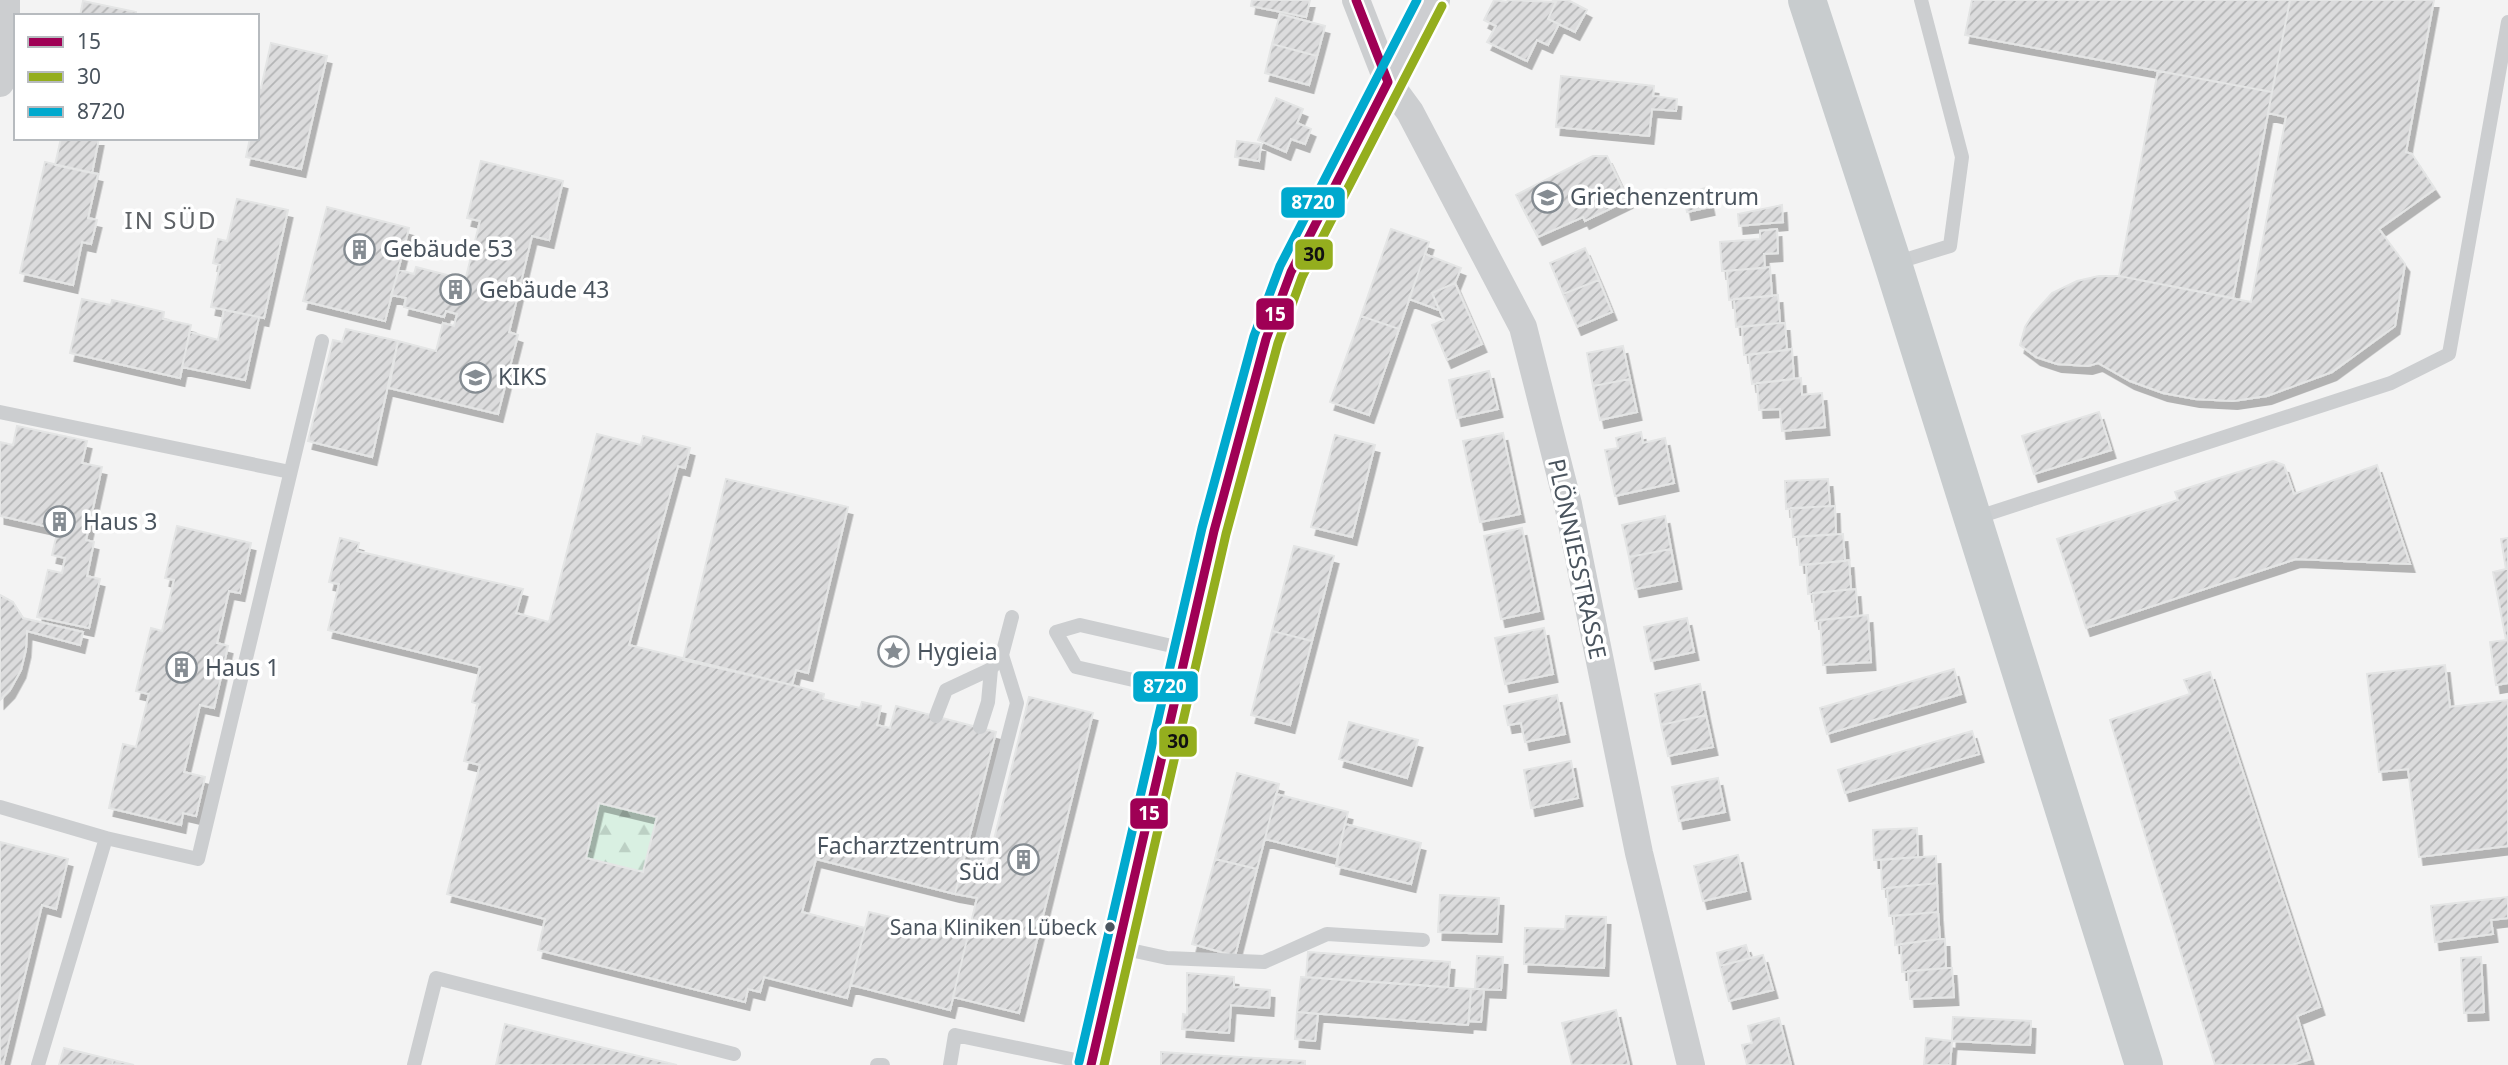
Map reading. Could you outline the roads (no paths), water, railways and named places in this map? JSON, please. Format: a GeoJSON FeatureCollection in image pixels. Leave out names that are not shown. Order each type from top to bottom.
{"type":"FeatureCollection","features":[{"type":"Feature","properties":{"kind":"main road"},"geometry":{"type":"LineString","coordinates":[[1091,1064],[1232,459],[1266,339],[1291,272],[1430,0]]}},
{"type":"Feature","properties":{"kind":"main road"},"geometry":{"type":"LineString","coordinates":[[1807,0],[1893,264],[2144,1065]]}},
{"type":"Feature","properties":{"kind":"street"},"geometry":{"type":"LineString","coordinates":[[0,83],[6,73],[6,0]]}},
{"type":"Feature","properties":{"kind":"street","name":"PLÖNNIESSTRASSE"},"geometry":{"type":"LineString","coordinates":[[1356,0],[1388,82],[1410,113],[1523,327],[1568,504],[1639,853],[1691,1065]]}},
{"type":"Feature","properties":{"kind":"lane"},"geometry":{"type":"LineString","coordinates":[[1893,264],[1950,246],[1962,158],[1921,0]]}},
{"type":"Feature","properties":{"kind":"lane"},"geometry":{"type":"LineString","coordinates":[[1973,518],[2391,383],[2449,354],[2508,22]]}},
{"type":"Feature","properties":{"kind":"lane"},"geometry":{"type":"LineString","coordinates":[[0,807],[106,838],[198,859],[322,341]]}},
{"type":"Feature","properties":{"kind":"lane"},"geometry":{"type":"LineString","coordinates":[[0,412],[290,472]]}},
{"type":"Feature","properties":{"kind":"lane"},"geometry":{"type":"LineString","coordinates":[[936,716],[946,690],[991,669],[1002,654],[1012,617]]}},
{"type":"Feature","properties":{"kind":"lane"},"geometry":{"type":"LineString","coordinates":[[1179,690],[1076,667],[1056,632],[1080,625],[1187,649]]}},
{"type":"Feature","properties":{"kind":"lane"},"geometry":{"type":"LineString","coordinates":[[976,862],[1017,703],[1002,654]]}},
{"type":"Feature","properties":{"kind":"lane"},"geometry":{"type":"LineString","coordinates":[[980,727],[988,702],[991,669]]}},
{"type":"Feature","properties":{"kind":"lane"},"geometry":{"type":"LineString","coordinates":[[38,1065],[106,838]]}},
{"type":"Feature","properties":{"kind":"lane"},"geometry":{"type":"LineString","coordinates":[[1119,947],[1167,958],[1264,962],[1328,934],[1423,940]]}},
{"type":"Feature","properties":{"kind":"lane"},"geometry":{"type":"LineString","coordinates":[[415,1065],[436,978],[734,1054]]}},
{"type":"Feature","properties":{"kind":"lane"},"geometry":{"type":"LineString","coordinates":[[950,1065],[955,1035],[1091,1064]]}},
{"type":"Feature","properties":{"kind":"lane"},"geometry":{"type":"LineString","coordinates":[[877,1065],[883,1065]]}},
{"type":"Feature","properties":{"kind":"place","name":"Griechenzentrum"},"geometry":{"type":"Point","coordinates":[1547,197]}},
{"type":"Feature","properties":{"kind":"place","name":"Gebäude 53"},"geometry":{"type":"Point","coordinates":[360,249]}},
{"type":"Feature","properties":{"kind":"place","name":"Gebäude 43"},"geometry":{"type":"Point","coordinates":[456,290]}},
{"type":"Feature","properties":{"kind":"place","name":"KIKS"},"geometry":{"type":"Point","coordinates":[475,377]}},
{"type":"Feature","properties":{"kind":"place","name":"Haus 3"},"geometry":{"type":"Point","coordinates":[60,522]}},
{"type":"Feature","properties":{"kind":"place","name":"Hygieia"},"geometry":{"type":"Point","coordinates":[894,652]}},
{"type":"Feature","properties":{"kind":"place","name":"Haus 1"},"geometry":{"type":"Point","coordinates":[182,668]}},
{"type":"Feature","properties":{"kind":"place","name":"Facharztzentrum Süd"},"geometry":{"type":"Point","coordinates":[1023,859]}},
{"type":"Feature","properties":{"kind":"place","name":"Sana Kliniken Lübeck"},"geometry":{"type":"Point","coordinates":[1110,927]}},
{"type":"Feature","properties":{"kind":"district","name":"IN SÜD"},"geometry":{"type":"Point","coordinates":[171,221]}}]}
